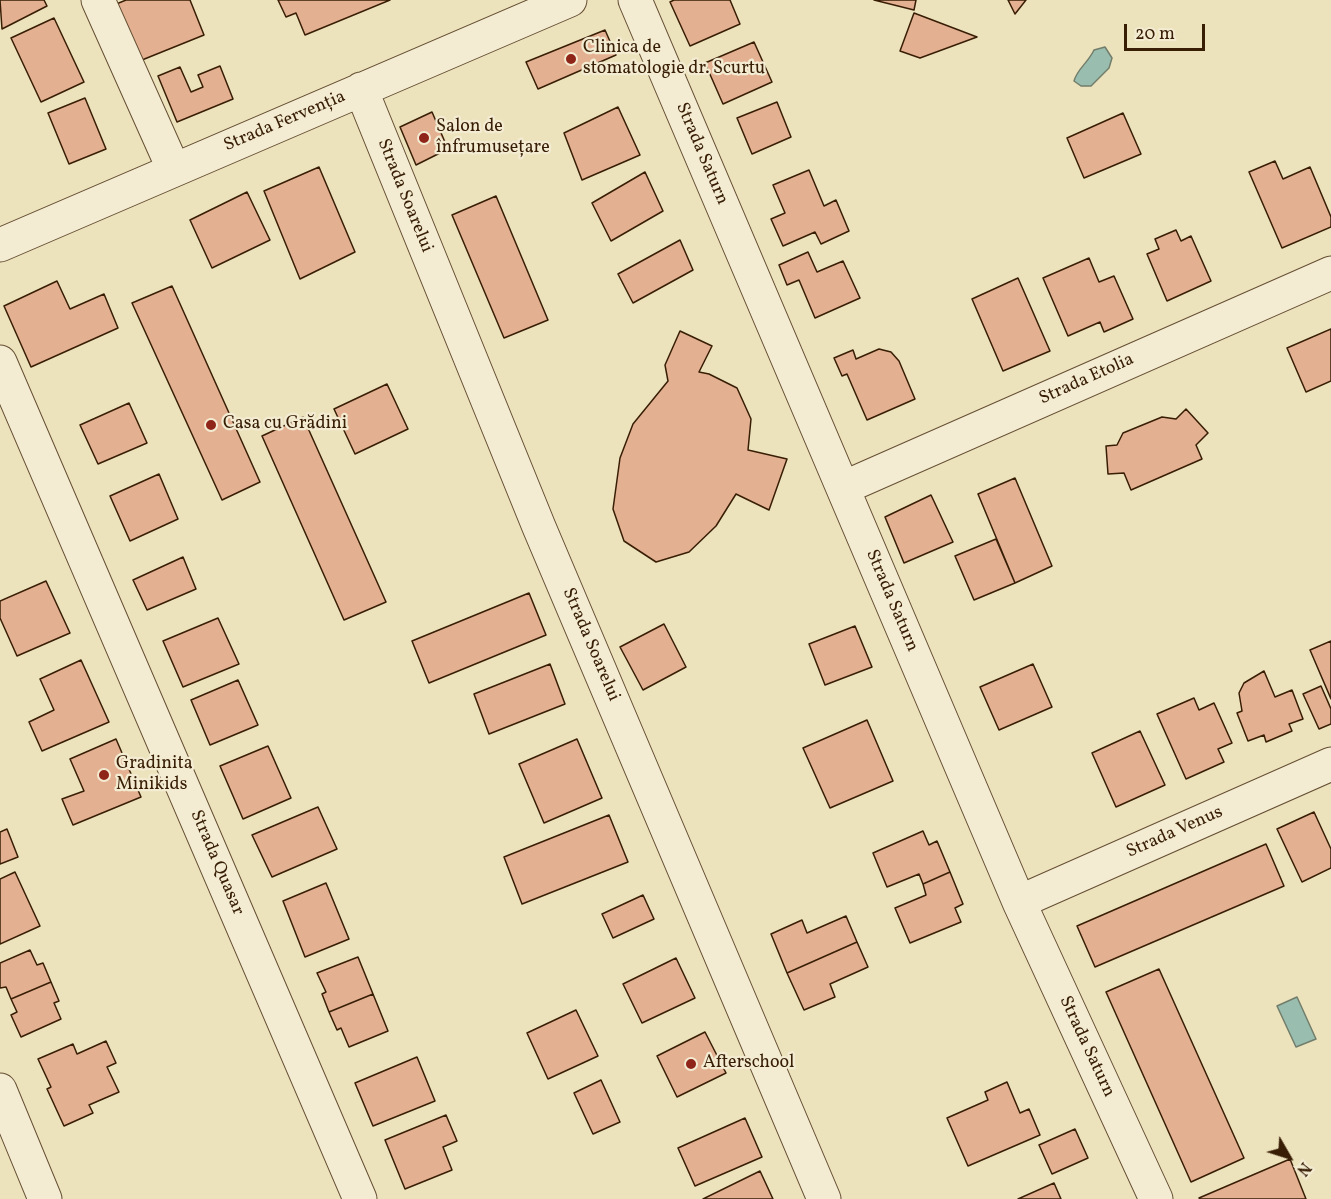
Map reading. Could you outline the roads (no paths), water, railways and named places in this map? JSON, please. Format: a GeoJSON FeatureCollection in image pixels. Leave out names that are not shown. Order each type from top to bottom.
{"type":"FeatureCollection","features":[{"type":"Feature","properties":{"kind":"street"},"geometry":{"type":"LineString","coordinates":[[98,0],[174,170]]}},
{"type":"Feature","properties":{"kind":"street","name":"Strada Fervenția"},"geometry":{"type":"LineString","coordinates":[[0,245],[570,0]]}},
{"type":"Feature","properties":{"kind":"street","name":"Strada Saturn"},"geometry":{"type":"LineString","coordinates":[[635,0],[1019,902],[1156,1199]]}},
{"type":"Feature","properties":{"kind":"street","name":"Strada Soarelui"},"geometry":{"type":"LineString","coordinates":[[361,89],[539,527],[824,1199]]}},
{"type":"Feature","properties":{"kind":"street","name":"Strada Etolia"},"geometry":{"type":"LineString","coordinates":[[843,488],[1331,273]]}},
{"type":"Feature","properties":{"kind":"street","name":"Strada Quasar"},"geometry":{"type":"LineString","coordinates":[[0,362],[360,1199]]}},
{"type":"Feature","properties":{"kind":"street","name":"Strada Venus"},"geometry":{"type":"LineString","coordinates":[[1019,902],[1331,764]]}},
{"type":"Feature","properties":{"kind":"street"},"geometry":{"type":"LineString","coordinates":[[0,1090],[45,1199]]}},
{"type":"Feature","properties":{"kind":"place","name":"Clinica de stomatologie dr. Scurtu"},"geometry":{"type":"Point","coordinates":[571,59]}},
{"type":"Feature","properties":{"kind":"place","name":"Salon de înfrumusețare"},"geometry":{"type":"Point","coordinates":[424,138]}},
{"type":"Feature","properties":{"kind":"place","name":"Casa cu Grădini"},"geometry":{"type":"Point","coordinates":[211,425]}},
{"type":"Feature","properties":{"kind":"place","name":"Gradinita Minikids"},"geometry":{"type":"Point","coordinates":[104,775]}},
{"type":"Feature","properties":{"kind":"place","name":"Afterschool"},"geometry":{"type":"Point","coordinates":[691,1064]}}]}
